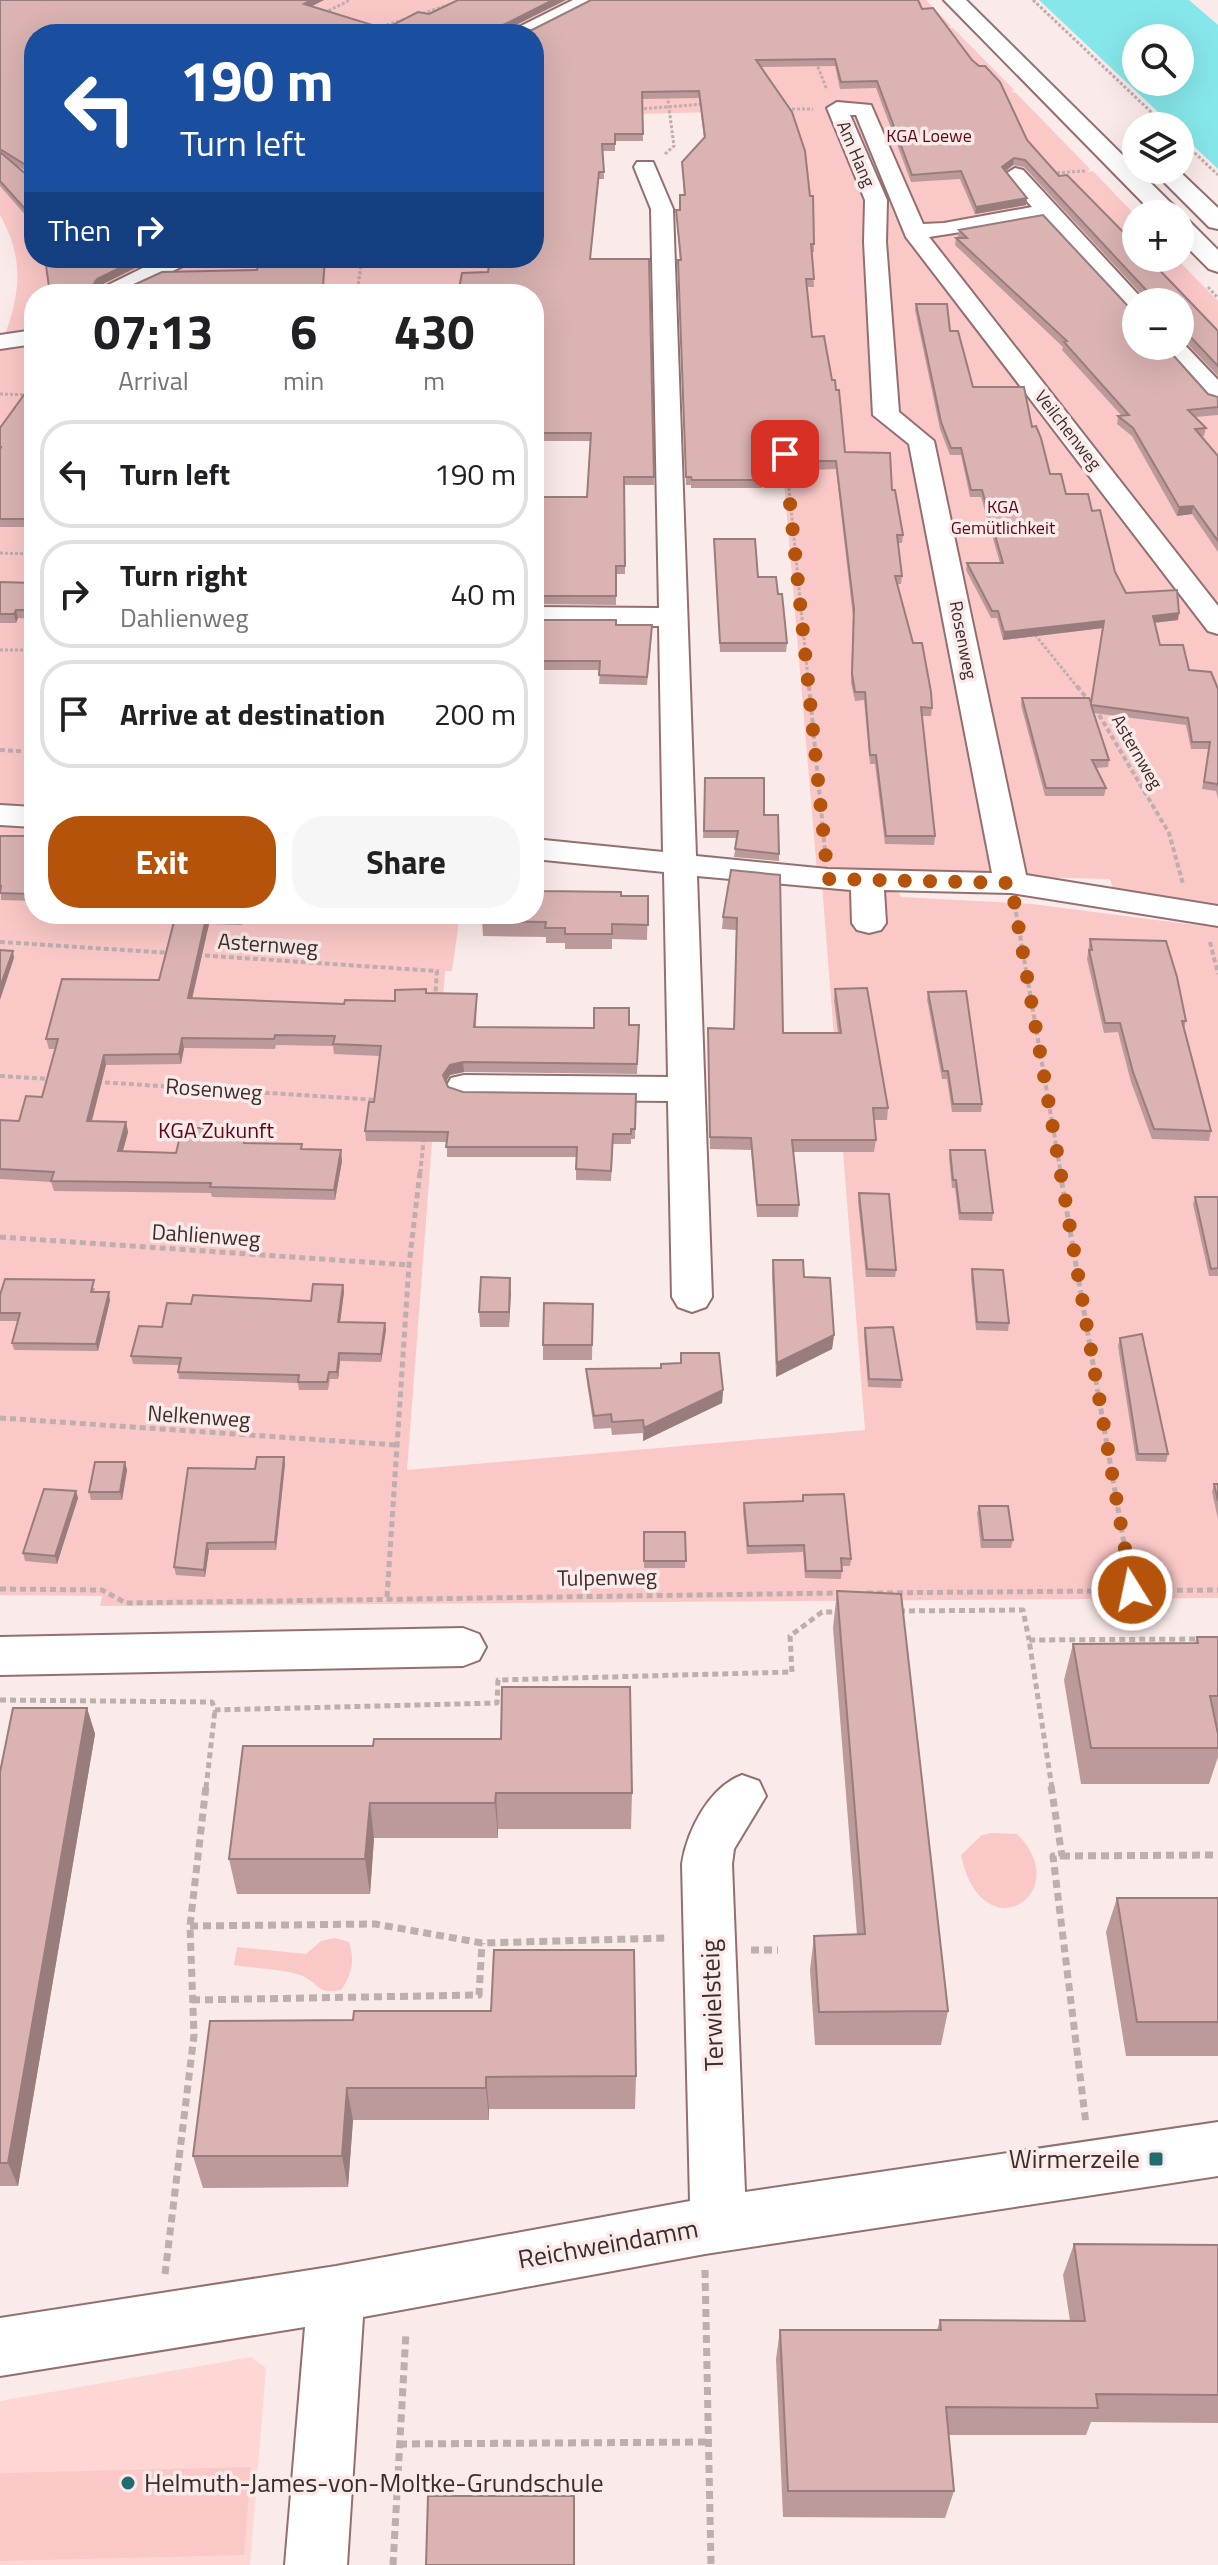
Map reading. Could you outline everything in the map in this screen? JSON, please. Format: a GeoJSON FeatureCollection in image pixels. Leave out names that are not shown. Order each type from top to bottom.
{"type":"FeatureCollection","features":[{"type":"Feature","properties":{"kind":"highway"},"geometry":{"type":"LineString","coordinates":[[954,0],[1154,200]]}},
{"type":"Feature","properties":{"kind":"highway"},"geometry":{"type":"LineString","coordinates":[[1179,184],[1218,222]]}},
{"type":"Feature","properties":{"kind":"highway"},"geometry":{"type":"LineString","coordinates":[[1194,240],[1218,264]]}},
{"type":"Feature","properties":{"kind":"street"},"geometry":{"type":"LineString","coordinates":[[536,24],[588,0]]}},
{"type":"Feature","properties":{"kind":"street","name":"Veilchenweg"},"geometry":{"type":"LineString","coordinates":[[837,108],[862,102],[915,234],[1218,625]]}},
{"type":"Feature","properties":{"kind":"street","name":"Am Hang"},"geometry":{"type":"LineString","coordinates":[[837,108],[876,200],[875,242],[886,415]]}},
{"type":"Feature","properties":{"kind":"street"},"geometry":{"type":"LineString","coordinates":[[645,167],[662,209],[683,865],[685,1089],[692,1297]]}},
{"type":"Feature","properties":{"kind":"street"},"geometry":{"type":"LineString","coordinates":[[1015,175],[1122,291]]}},
{"type":"Feature","properties":{"kind":"street"},"geometry":{"type":"LineString","coordinates":[[915,234],[1048,211]]}},
{"type":"Feature","properties":{"kind":"street"},"geometry":{"type":"LineString","coordinates":[[128,284],[161,268]]}},
{"type":"Feature","properties":{"kind":"street"},"geometry":{"type":"LineString","coordinates":[[0,342],[24,338]]}},
{"type":"Feature","properties":{"kind":"street"},"geometry":{"type":"LineString","coordinates":[[1186,360],[1218,395]]}},
{"type":"Feature","properties":{"kind":"street","name":"Rosenweg"},"geometry":{"type":"LineString","coordinates":[[886,415],[921,441],[1011,883]]}},
{"type":"Feature","properties":{"kind":"street"},"geometry":{"type":"LineString","coordinates":[[544,616],[674,617]]}},
{"type":"Feature","properties":{"kind":"street"},"geometry":{"type":"LineString","coordinates":[[0,815],[24,816]]}},
{"type":"Feature","properties":{"kind":"street"},"geometry":{"type":"LineString","coordinates":[[544,850],[867,882],[1011,883],[1205,914]]}},
{"type":"Feature","properties":{"kind":"street"},"geometry":{"type":"LineString","coordinates":[[867,882],[869,923]]}},
{"type":"Feature","properties":{"kind":"street"},"geometry":{"type":"LineString","coordinates":[[464,1087],[685,1089]]}},
{"type":"Feature","properties":{"kind":"street"},"geometry":{"type":"LineString","coordinates":[[0,1656],[463,1647]]}},
{"type":"Feature","properties":{"kind":"street","name":"Terwielsteig"},"geometry":{"type":"LineString","coordinates":[[711,2225],[711,1945],[707,1864],[710,1843],[742,1796]]}},
{"type":"Feature","properties":{"kind":"street","name":"Reichweindamm"},"geometry":{"type":"LineString","coordinates":[[0,2347],[336,2294],[711,2225],[1218,2149]]}},
{"type":"Feature","properties":{"kind":"street"},"geometry":{"type":"LineString","coordinates":[[316,2565],[336,2294]]}},
{"type":"Feature","properties":{"kind":"path"},"geometry":{"type":"LineString","coordinates":[[322,15],[350,0]]}},
{"type":"Feature","properties":{"kind":"path"},"geometry":{"type":"LineString","coordinates":[[390,24],[463,0]]}},
{"type":"Feature","properties":{"kind":"path"},"geometry":{"type":"LineString","coordinates":[[1033,0],[1151,112]]}},
{"type":"Feature","properties":{"kind":"path"},"geometry":{"type":"LineString","coordinates":[[779,109],[837,108],[814,57]]}},
{"type":"Feature","properties":{"kind":"path"},"geometry":{"type":"LineString","coordinates":[[645,167],[674,146],[667,93]]}},
{"type":"Feature","properties":{"kind":"path"},"geometry":{"type":"LineString","coordinates":[[639,109],[713,104]]}},
{"type":"Feature","properties":{"kind":"path"},"geometry":{"type":"LineString","coordinates":[[1194,152],[1218,175]]}},
{"type":"Feature","properties":{"kind":"path"},"geometry":{"type":"LineString","coordinates":[[0,394],[24,395]]}},
{"type":"Feature","properties":{"kind":"path"},"geometry":{"type":"LineString","coordinates":[[785,454],[828,879]]}},
{"type":"Feature","properties":{"kind":"path"},"geometry":{"type":"LineString","coordinates":[[0,553],[24,554]]}},
{"type":"Feature","properties":{"kind":"path","name":"Asternweg"},"geometry":{"type":"LineString","coordinates":[[1026,624],[1097,711],[1169,833],[1205,914]]}},
{"type":"Feature","properties":{"kind":"path"},"geometry":{"type":"LineString","coordinates":[[0,650],[24,650]]}},
{"type":"Feature","properties":{"kind":"path"},"geometry":{"type":"LineString","coordinates":[[0,750],[24,751]]}},
{"type":"Feature","properties":{"kind":"path"},"geometry":{"type":"LineString","coordinates":[[1011,883],[1132,1590]]}},
{"type":"Feature","properties":{"kind":"path"},"geometry":{"type":"LineString","coordinates":[[0,942],[172,953]]}},
{"type":"Feature","properties":{"kind":"path","name":"Asternweg"},"geometry":{"type":"LineString","coordinates":[[187,954],[437,971],[435,1000]]}},
{"type":"Feature","properties":{"kind":"path"},"geometry":{"type":"LineString","coordinates":[[0,1076],[63,1080]]}},
{"type":"Feature","properties":{"kind":"path","name":"Rosenweg"},"geometry":{"type":"LineString","coordinates":[[95,1082],[380,1100]]}},
{"type":"Feature","properties":{"kind":"path"},"geometry":{"type":"LineString","coordinates":[[387,1597],[409,1265],[425,1132]]}},
{"type":"Feature","properties":{"kind":"path","name":"Dahlienweg"},"geometry":{"type":"LineString","coordinates":[[0,1237],[409,1265]]}},
{"type":"Feature","properties":{"kind":"path","name":"Nelkenweg"},"geometry":{"type":"LineString","coordinates":[[0,1418],[396,1445]]}},
{"type":"Feature","properties":{"kind":"path","name":"Tulpenweg"},"geometry":{"type":"LineString","coordinates":[[0,1589],[102,1590],[126,1603],[847,1593]]}},
{"type":"Feature","properties":{"kind":"path"},"geometry":{"type":"LineString","coordinates":[[863,1593],[1218,1590]]}},
{"type":"Feature","properties":{"kind":"path"},"geometry":{"type":"LineString","coordinates":[[884,1611],[1023,1610],[1062,1856]]}},
{"type":"Feature","properties":{"kind":"path"},"geometry":{"type":"LineString","coordinates":[[215,1710],[497,1703],[498,1680],[792,1672],[790,1636],[822,1612],[853,1612]]}},
{"type":"Feature","properties":{"kind":"path"},"geometry":{"type":"LineString","coordinates":[[1029,1640],[1218,1639]]}},
{"type":"Feature","properties":{"kind":"path"},"geometry":{"type":"LineString","coordinates":[[0,1700],[212,1702],[215,1710],[190,1926],[194,2035],[159,2322]]}},
{"type":"Feature","properties":{"kind":"path"},"geometry":{"type":"LineString","coordinates":[[1092,2168],[1053,1856],[1218,1855]]}},
{"type":"Feature","properties":{"kind":"path"},"geometry":{"type":"LineString","coordinates":[[190,1926],[375,1924],[482,1943],[676,1938],[734,1950],[778,1950]]}},
{"type":"Feature","properties":{"kind":"path"},"geometry":{"type":"LineString","coordinates":[[192,2000],[479,1995],[482,1943]]}},
{"type":"Feature","properties":{"kind":"path"},"geometry":{"type":"LineString","coordinates":[[711,2225],[711,2565]]}},
{"type":"Feature","properties":{"kind":"path"},"geometry":{"type":"LineString","coordinates":[[393,2565],[406,2332]]}},
{"type":"Feature","properties":{"kind":"path"},"geometry":{"type":"LineString","coordinates":[[399,2444],[709,2442]]}},
{"type":"Feature","properties":{"kind":"shaded area","name":"Helmuth-James-von-Moltke-Grundschule"},"geometry":{"type":"Polygon","coordinates":[[[251,2357],[266,2368],[250,2565],[0,2565],[0,2401],[251,2357]]]}},
{"type":"Feature","properties":{"kind":"green space"},"geometry":{"type":"Polygon","coordinates":[[[0,0],[926,0],[951,26],[949,28],[953,28],[1014,90],[1011,92],[1016,93],[1090,169],[1087,172],[1093,171],[1122,201],[1122,272],[1190,272],[1218,301],[1218,909],[1114,892],[1110,879],[817,872],[760,198],[744,111],[544,117],[544,24],[24,24],[24,268],[156,268],[128,284],[24,284],[24,924],[459,924],[452,971],[445,971],[407,1470],[865,1430],[822,884],[896,887],[901,897],[1032,904],[1218,928],[1218,1598],[100,1606],[102,1596],[0,1595],[0,348],[15,297],[17,266],[14,249],[0,215],[0,0]]]}},
{"type":"Feature","properties":{"kind":"green space"},"geometry":{"type":"Polygon","coordinates":[[[160,268],[521,268],[519,284],[133,284],[160,268]]]}},
{"type":"Feature","properties":{"kind":"green space"},"geometry":{"type":"Polygon","coordinates":[[[1017,1834],[1033,1856],[1037,1876],[1031,1893],[1019,1904],[1004,1908],[987,1902],[972,1885],[961,1855],[982,1835],[1017,1834]]]}},
{"type":"Feature","properties":{"kind":"green space"},"geometry":{"type":"Polygon","coordinates":[[[335,1938],[349,1942],[352,1955],[350,1973],[341,1990],[323,1990],[303,1976],[279,1970],[234,1965],[237,1947],[306,1954],[321,1941],[335,1938]]]}},
{"type":"Feature","properties":{"kind":"green space"},"geometry":{"type":"Polygon","coordinates":[[[251,2467],[244,2555],[0,2561],[0,2473],[251,2467]]]}},
{"type":"Feature","properties":{"kind":"water"},"geometry":{"type":"Polygon","coordinates":[[[1039,0],[1189,0],[1218,25],[1218,169],[1194,146],[1194,112],[1158,112],[1141,96],[1194,96],[1194,24],[1122,24],[1122,78],[1039,0]]]}},
{"type":"Feature","properties":{"kind":"building"},"geometry":{"type":"Polygon","coordinates":[[[0,0],[311,0],[304,4],[369,24],[24,24],[24,164],[0,149],[0,0]]]}},
{"type":"Feature","properties":{"kind":"building"},"geometry":{"type":"Polygon","coordinates":[[[458,0],[553,0],[505,24],[395,24],[418,12],[429,14],[458,0]]]}},
{"type":"Feature","properties":{"kind":"building"},"geometry":{"type":"Polygon","coordinates":[[[591,0],[918,0],[922,9],[933,8],[972,60],[979,66],[985,66],[1000,82],[1027,140],[1059,176],[1067,175],[1122,231],[1122,264],[1025,160],[1014,158],[1002,167],[1027,198],[976,207],[961,171],[912,175],[877,81],[841,82],[835,59],[756,60],[792,112],[805,151],[810,196],[813,196],[814,244],[811,244],[814,279],[806,279],[812,337],[824,336],[832,380],[835,380],[836,390],[839,390],[845,452],[890,453],[892,490],[895,490],[903,535],[897,535],[902,576],[895,576],[913,643],[922,643],[931,692],[932,708],[921,707],[935,836],[886,836],[876,755],[870,755],[865,692],[855,692],[852,674],[854,609],[836,461],[815,461],[813,455],[760,454],[763,480],[692,480],[686,477],[678,260],[681,260],[676,210],[680,210],[680,195],[685,195],[682,162],[705,137],[699,91],[642,92],[643,134],[615,134],[615,144],[602,144],[604,172],[599,172],[590,259],[649,259],[654,477],[624,477],[625,566],[616,566],[616,596],[544,596],[544,497],[587,497],[591,433],[544,433],[544,284],[460,284],[462,273],[488,272],[489,268],[544,268],[544,24],[591,0]]]}},
{"type":"Feature","properties":{"kind":"building"},"geometry":{"type":"Polygon","coordinates":[[[0,152],[24,172],[24,208],[0,181],[0,152]]]}},
{"type":"Feature","properties":{"kind":"building"},"geometry":{"type":"Polygon","coordinates":[[[1043,215],[1122,300],[1122,360],[1178,360],[1208,394],[1218,397],[1218,407],[1188,410],[1206,428],[1195,429],[1218,456],[1218,541],[1193,506],[1179,507],[1133,428],[1118,416],[1129,415],[1064,342],[1067,341],[956,238],[967,238],[959,230],[1043,215]]]}},
{"type":"Feature","properties":{"kind":"building"},"geometry":{"type":"Polygon","coordinates":[[[46,268],[120,268],[97,279],[94,284],[49,284],[46,268]]]}},
{"type":"Feature","properties":{"kind":"building"},"geometry":{"type":"Polygon","coordinates":[[[324,268],[323,284],[136,284],[162,272],[324,268]]]}},
{"type":"Feature","properties":{"kind":"building"},"geometry":{"type":"Polygon","coordinates":[[[1129,272],[1161,272],[1177,288],[1144,288],[1129,272]]]}},
{"type":"Feature","properties":{"kind":"building"},"geometry":{"type":"Polygon","coordinates":[[[916,304],[947,304],[950,331],[958,331],[973,387],[1024,387],[1032,427],[1036,426],[1041,438],[1050,474],[1061,474],[1066,494],[1088,494],[1092,511],[1100,510],[1115,572],[1126,593],[1177,590],[1179,613],[1153,616],[1160,645],[1183,645],[1189,670],[1211,672],[1218,689],[1218,786],[1204,782],[1210,742],[1192,742],[1188,718],[1091,705],[1109,760],[1092,760],[1106,788],[1046,788],[1022,698],[1089,698],[1091,703],[1104,621],[1004,632],[998,611],[992,611],[967,563],[1003,563],[982,490],[971,490],[961,448],[951,448],[941,422],[916,304]]]}},
{"type":"Feature","properties":{"kind":"building"},"geometry":{"type":"Polygon","coordinates":[[[1194,306],[1218,331],[1218,366],[1194,341],[1194,306]]]}},
{"type":"Feature","properties":{"kind":"building"},"geometry":{"type":"Polygon","coordinates":[[[24,395],[24,519],[0,519],[0,428],[24,395]]]}},
{"type":"Feature","properties":{"kind":"building"},"geometry":{"type":"Polygon","coordinates":[[[714,539],[755,539],[758,577],[776,577],[778,594],[782,594],[787,643],[720,643],[714,539]]]}},
{"type":"Feature","properties":{"kind":"building"},"geometry":{"type":"Polygon","coordinates":[[[0,582],[24,583],[24,610],[0,614],[0,582]]]}},
{"type":"Feature","properties":{"kind":"building"},"geometry":{"type":"Polygon","coordinates":[[[544,620],[616,620],[616,625],[652,625],[647,677],[599,675],[600,661],[544,661],[544,620]]]}},
{"type":"Feature","properties":{"kind":"building"},"geometry":{"type":"Polygon","coordinates":[[[705,778],[764,778],[764,815],[778,815],[779,854],[735,849],[738,831],[704,831],[705,778]]]}},
{"type":"Feature","properties":{"kind":"building"},"geometry":{"type":"Polygon","coordinates":[[[0,836],[24,836],[24,894],[0,893],[0,836]]]}},
{"type":"Feature","properties":{"kind":"building"},"geometry":{"type":"Polygon","coordinates":[[[731,870],[780,875],[783,1033],[841,1033],[835,989],[867,988],[888,1108],[873,1108],[876,1140],[792,1140],[799,1205],[757,1205],[751,1138],[710,1137],[708,1028],[734,1029],[737,918],[723,917],[731,870]]]}},
{"type":"Feature","properties":{"kind":"building"},"geometry":{"type":"Polygon","coordinates":[[[544,891],[621,892],[621,896],[648,896],[648,925],[612,924],[612,934],[565,934],[565,928],[545,928],[544,891]]]}},
{"type":"Feature","properties":{"kind":"building"},"geometry":{"type":"Polygon","coordinates":[[[173,924],[205,924],[188,998],[344,1004],[345,1000],[395,1001],[395,990],[426,989],[426,993],[477,994],[474,1027],[594,1028],[594,1008],[629,1008],[629,1025],[639,1025],[637,1064],[463,1062],[450,1065],[443,1075],[448,1087],[463,1092],[636,1094],[635,1129],[631,1129],[631,1134],[613,1134],[611,1171],[576,1169],[577,1147],[446,1147],[448,1132],[365,1131],[369,1102],[374,1102],[381,1046],[333,1044],[335,1036],[182,1038],[179,1054],[104,1055],[87,1121],[126,1122],[118,1151],[176,1153],[182,1128],[213,1128],[211,1135],[245,1135],[244,1143],[302,1144],[301,1149],[341,1150],[334,1190],[210,1187],[211,1183],[51,1181],[54,1172],[0,1169],[0,1120],[19,1121],[26,1096],[42,1097],[58,1039],[46,1039],[62,979],[159,980],[173,924]]]}},
{"type":"Feature","properties":{"kind":"building"},"geometry":{"type":"Polygon","coordinates":[[[1090,939],[1166,941],[1186,1021],[1182,1021],[1211,1131],[1154,1129],[1133,1072],[1120,1023],[1105,1023],[1089,950],[1092,950],[1090,939]]]}},
{"type":"Feature","properties":{"kind":"building"},"geometry":{"type":"Polygon","coordinates":[[[0,950],[13,951],[0,987],[0,950]]]}},
{"type":"Feature","properties":{"kind":"building"},"geometry":{"type":"Polygon","coordinates":[[[966,991],[982,1104],[953,1104],[948,1071],[943,1071],[928,992],[966,991]]]}},
{"type":"Feature","properties":{"kind":"building"},"geometry":{"type":"Polygon","coordinates":[[[950,1150],[985,1150],[993,1213],[960,1213],[950,1150]]]}},
{"type":"Feature","properties":{"kind":"building"},"geometry":{"type":"Polygon","coordinates":[[[859,1193],[889,1194],[896,1270],[867,1269],[859,1193]]]}},
{"type":"Feature","properties":{"kind":"building"},"geometry":{"type":"Polygon","coordinates":[[[1195,1197],[1218,1197],[1218,1268],[1211,1269],[1195,1197]]]}},
{"type":"Feature","properties":{"kind":"building"},"geometry":{"type":"Polygon","coordinates":[[[773,1260],[803,1260],[804,1277],[830,1278],[834,1335],[777,1363],[773,1260]]]}},
{"type":"Feature","properties":{"kind":"building"},"geometry":{"type":"Polygon","coordinates":[[[972,1269],[1003,1270],[1009,1323],[977,1322],[972,1269]]]}},
{"type":"Feature","properties":{"kind":"building"},"geometry":{"type":"Polygon","coordinates":[[[481,1277],[510,1278],[509,1312],[479,1312],[481,1277]]]}},
{"type":"Feature","properties":{"kind":"building"},"geometry":{"type":"Polygon","coordinates":[[[5,1279],[94,1280],[91,1292],[109,1292],[96,1344],[12,1343],[20,1313],[0,1313],[0,1295],[5,1279]]]}},
{"type":"Feature","properties":{"kind":"building"},"geometry":{"type":"Polygon","coordinates":[[[313,1284],[343,1285],[338,1322],[385,1323],[381,1354],[339,1353],[337,1372],[329,1372],[327,1382],[298,1382],[299,1375],[178,1372],[181,1358],[131,1356],[139,1326],[162,1327],[167,1303],[191,1304],[193,1295],[311,1301],[313,1284]]]}},
{"type":"Feature","properties":{"kind":"building"},"geometry":{"type":"Polygon","coordinates":[[[544,1303],[593,1304],[592,1345],[543,1345],[544,1303]]]}},
{"type":"Feature","properties":{"kind":"building"},"geometry":{"type":"Polygon","coordinates":[[[893,1327],[902,1380],[869,1379],[865,1328],[893,1327]]]}},
{"type":"Feature","properties":{"kind":"building"},"geometry":{"type":"Polygon","coordinates":[[[1142,1334],[1168,1454],[1138,1454],[1120,1338],[1142,1334]]]}},
{"type":"Feature","properties":{"kind":"building"},"geometry":{"type":"Polygon","coordinates":[[[681,1353],[719,1353],[723,1390],[644,1428],[643,1420],[612,1422],[611,1414],[594,1416],[586,1369],[661,1368],[661,1364],[681,1363],[681,1353]]]}},
{"type":"Feature","properties":{"kind":"building"},"geometry":{"type":"Polygon","coordinates":[[[257,1457],[284,1457],[275,1542],[207,1543],[204,1570],[174,1567],[188,1468],[255,1469],[257,1457]]]}},
{"type":"Feature","properties":{"kind":"building"},"geometry":{"type":"Polygon","coordinates":[[[95,1462],[125,1462],[120,1492],[89,1492],[95,1462]]]}},
{"type":"Feature","properties":{"kind":"building"},"geometry":{"type":"Polygon","coordinates":[[[44,1489],[76,1491],[55,1556],[23,1553],[44,1489]]]}},
{"type":"Feature","properties":{"kind":"building"},"geometry":{"type":"Polygon","coordinates":[[[844,1494],[851,1559],[841,1558],[842,1571],[806,1571],[804,1545],[748,1546],[744,1503],[803,1501],[803,1495],[844,1494]]]}},
{"type":"Feature","properties":{"kind":"building"},"geometry":{"type":"Polygon","coordinates":[[[979,1506],[1008,1506],[1013,1540],[983,1540],[979,1506]]]}},
{"type":"Feature","properties":{"kind":"building"},"geometry":{"type":"Polygon","coordinates":[[[644,1532],[685,1532],[686,1561],[644,1561],[644,1532]]]}},
{"type":"Feature","properties":{"kind":"building"},"geometry":{"type":"Polygon","coordinates":[[[837,1591],[901,1594],[948,2011],[819,2012],[814,1936],[865,1934],[837,1591]]]}},
{"type":"Feature","properties":{"kind":"building"},"geometry":{"type":"Polygon","coordinates":[[[1197,1637],[1218,1637],[1218,1696],[1210,1696],[1218,1748],[1091,1748],[1073,1644],[1198,1643],[1197,1637]]]}},
{"type":"Feature","properties":{"kind":"building"},"geometry":{"type":"Polygon","coordinates":[[[502,1687],[630,1687],[632,1793],[496,1793],[495,1803],[370,1803],[365,1859],[229,1859],[243,1746],[373,1746],[374,1739],[501,1739],[502,1687]]]}},
{"type":"Feature","properties":{"kind":"building"},"geometry":{"type":"Polygon","coordinates":[[[13,1708],[87,1708],[8,2163],[0,2163],[0,1772],[13,1708]]]}},
{"type":"Feature","properties":{"kind":"building"},"geometry":{"type":"Polygon","coordinates":[[[1117,1898],[1218,1898],[1218,2022],[1137,2022],[1117,1898]]]}},
{"type":"Feature","properties":{"kind":"building"},"geometry":{"type":"Polygon","coordinates":[[[494,1950],[634,1950],[636,2076],[486,2077],[486,2088],[347,2088],[342,2156],[193,2156],[210,2021],[353,2020],[354,2011],[491,2011],[494,1950]]]}},
{"type":"Feature","properties":{"kind":"building"},"geometry":{"type":"Polygon","coordinates":[[[1074,2244],[1218,2245],[1218,2395],[1096,2394],[1098,2408],[946,2407],[954,2491],[788,2491],[780,2330],[941,2330],[940,2320],[1085,2321],[1074,2244]]]}},
{"type":"Feature","properties":{"kind":"building"},"geometry":{"type":"Polygon","coordinates":[[[428,2496],[574,2496],[574,2565],[426,2565],[428,2496]]]}},
{"type":"Feature","properties":{"kind":"place","name":"Wirmerzeile"},"geometry":{"type":"Point","coordinates":[1156,2159]}},
{"type":"Feature","properties":{"kind":"place","name":"Helmuth-James-von-Moltke-Grundschule"},"geometry":{"type":"Point","coordinates":[128,2483]}},
{"type":"Feature","properties":{"kind":"route"},"geometry":{"type":"LineString","coordinates":[[785,454],[828,879],[1011,883],[1132,1590]]}},
{"type":"Feature","properties":{"kind":"park label","name":"KGA Loewe"},"geometry":{"type":"Point","coordinates":[929,136]}},
{"type":"Feature","properties":{"kind":"park label","name":"KGA Gemütlichkeit"},"geometry":{"type":"Point","coordinates":[1003,517]}},
{"type":"Feature","properties":{"kind":"park label","name":"KGA Zukunft"},"geometry":{"type":"Point","coordinates":[216,1130]}}]}
